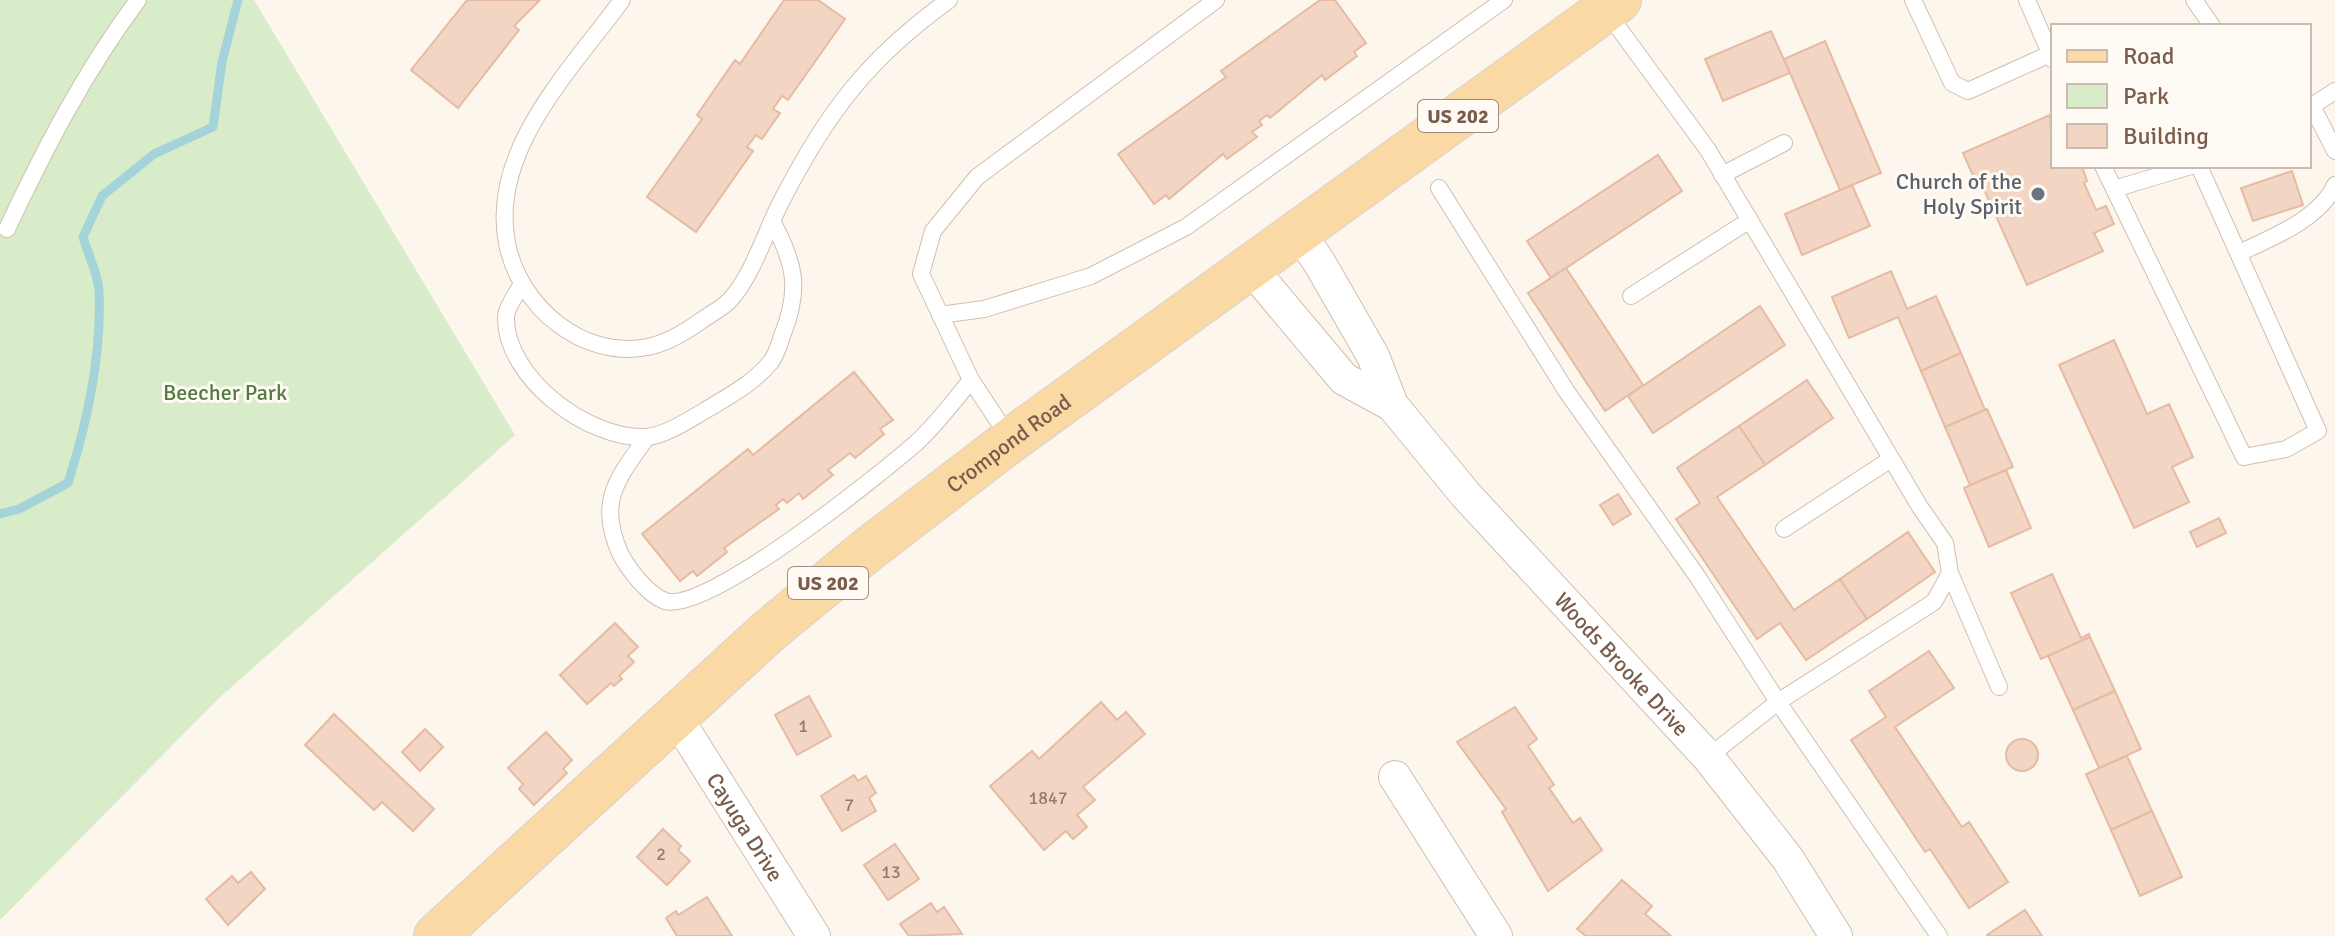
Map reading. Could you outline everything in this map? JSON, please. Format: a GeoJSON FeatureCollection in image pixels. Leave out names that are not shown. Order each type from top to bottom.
{"type":"FeatureCollection","features":[{"type":"Feature","properties":{"kind":"main road","name":"Crompond Road"},"geometry":{"type":"LineString","coordinates":[[436,936],[770,630],[1011,440],[1612,5]]}},
{"type":"Feature","properties":{"kind":"street","name":"Woods Brooke Drive"},"geometry":{"type":"LineString","coordinates":[[1298,232],[1319,262],[1373,356],[1392,405],[1466,495],[1708,757],[1788,859],[1836,936]]}},
{"type":"Feature","properties":{"kind":"street","name":"Woods Brooke Drive"},"geometry":{"type":"LineString","coordinates":[[1250,267],[1344,379],[1392,405]]}},
{"type":"Feature","properties":{"kind":"street","name":"Cayuga Drive"},"geometry":{"type":"LineString","coordinates":[[676,717],[814,936]]}},
{"type":"Feature","properties":{"kind":"street"},"geometry":{"type":"LineString","coordinates":[[1395,777],[1496,936]]}},
{"type":"Feature","properties":{"kind":"lane"},"geometry":{"type":"LineString","coordinates":[[7,229],[49,140],[106,42],[138,0]]}},
{"type":"Feature","properties":{"kind":"lane"},"geometry":{"type":"LineString","coordinates":[[622,0],[532,124],[512,166],[503,211],[507,245],[522,284],[536,307],[570,333],[608,347],[648,347],[689,330],[731,300],[823,124],[858,79],[916,24],[949,0]]}},
{"type":"Feature","properties":{"kind":"lane"},"geometry":{"type":"LineString","coordinates":[[1011,440],[971,380],[921,274],[933,231],[977,177],[1216,0]]}},
{"type":"Feature","properties":{"kind":"lane"},"geometry":{"type":"LineString","coordinates":[[940,315],[984,309],[1091,276],[1186,227],[1504,0]]}},
{"type":"Feature","properties":{"kind":"lane"},"geometry":{"type":"LineString","coordinates":[[1913,0],[1952,83],[1968,91],[2051,57]]}},
{"type":"Feature","properties":{"kind":"lane"},"geometry":{"type":"LineString","coordinates":[[2027,0],[2051,55]]}},
{"type":"Feature","properties":{"kind":"lane"},"geometry":{"type":"LineString","coordinates":[[2194,0],[2211,24]]}},
{"type":"Feature","properties":{"kind":"lane"},"geometry":{"type":"LineString","coordinates":[[1612,5],[1708,150],[1891,459],[1945,543],[1950,573],[1999,687]]}},
{"type":"Feature","properties":{"kind":"lane"},"geometry":{"type":"LineString","coordinates":[[2311,106],[2335,91]]}},
{"type":"Feature","properties":{"kind":"lane"},"geometry":{"type":"LineString","coordinates":[[2311,109],[2335,151]]}},
{"type":"Feature","properties":{"kind":"lane"},"geometry":{"type":"LineString","coordinates":[[1722,175],[1784,143]]}},
{"type":"Feature","properties":{"kind":"lane"},"geometry":{"type":"LineString","coordinates":[[2104,168],[2244,457],[2286,449],[2318,431],[2200,168]]}},
{"type":"Feature","properties":{"kind":"lane"},"geometry":{"type":"LineString","coordinates":[[2114,189],[2184,168]]}},
{"type":"Feature","properties":{"kind":"lane"},"geometry":{"type":"LineString","coordinates":[[2239,253],[2280,234],[2314,210],[2335,185]]}},
{"type":"Feature","properties":{"kind":"lane"},"geometry":{"type":"LineString","coordinates":[[1439,188],[1567,392],[1697,576],[1778,702],[1939,936]]}},
{"type":"Feature","properties":{"kind":"lane"},"geometry":{"type":"LineString","coordinates":[[1631,296],[1750,220]]}},
{"type":"Feature","properties":{"kind":"lane"},"geometry":{"type":"LineString","coordinates":[[522,284],[506,312],[507,334],[520,361],[542,392],[570,414],[610,430],[647,437],[688,421],[744,388],[772,361],[788,321],[795,287],[790,253],[772,221]]}},
{"type":"Feature","properties":{"kind":"lane"},"geometry":{"type":"LineString","coordinates":[[647,437],[620,475],[609,508],[609,527],[624,561],[650,591],[666,602],[684,601],[752,568],[889,464],[939,421],[971,380]]}},
{"type":"Feature","properties":{"kind":"lane"},"geometry":{"type":"LineString","coordinates":[[1784,529],[1891,459]]}},
{"type":"Feature","properties":{"kind":"lane"},"geometry":{"type":"LineString","coordinates":[[1708,757],[1778,702],[1934,602],[1950,573]]}},
{"type":"Feature","properties":{"kind":"green space","name":"Beecher Park"},"geometry":{"type":"Polygon","coordinates":[[[0,0],[254,0],[515,435],[219,698],[0,920],[0,0]]]}},
{"type":"Feature","properties":{"kind":"building"},"geometry":{"type":"Polygon","coordinates":[[[467,0],[540,0],[514,26],[519,30],[458,108],[411,70],[467,0]]]}},
{"type":"Feature","properties":{"kind":"building"},"geometry":{"type":"Polygon","coordinates":[[[784,0],[818,0],[845,19],[788,100],[782,96],[773,109],[780,113],[762,139],[756,135],[747,147],[753,151],[696,232],[647,197],[702,119],[697,115],[735,60],[740,64],[784,0]]]}},
{"type":"Feature","properties":{"kind":"building"},"geometry":{"type":"Polygon","coordinates":[[[1320,0],[1335,0],[1366,43],[1354,52],[1357,56],[1325,80],[1322,75],[1270,118],[1267,115],[1259,121],[1262,125],[1252,132],[1257,137],[1227,159],[1223,154],[1169,199],[1166,195],[1154,204],[1118,154],[1226,77],[1221,71],[1320,0]]]}},
{"type":"Feature","properties":{"kind":"building"},"geometry":{"type":"Polygon","coordinates":[[[1771,31],[1790,73],[1723,101],[1705,59],[1771,31]]]}},
{"type":"Feature","properties":{"kind":"building"},"geometry":{"type":"Polygon","coordinates":[[[1825,41],[1881,173],[1840,190],[1784,59],[1825,41]]]}},
{"type":"Feature","properties":{"kind":"building","name":"Church of the Holy Spirit"},"geometry":{"type":"Polygon","coordinates":[[[2050,115],[2051,168],[2083,168],[2087,181],[2084,183],[2096,210],[2106,206],[2114,224],[2094,233],[2103,251],[2027,285],[1978,176],[1974,178],[1963,153],[2050,115]]]}},
{"type":"Feature","properties":{"kind":"building"},"geometry":{"type":"Polygon","coordinates":[[[1658,155],[1682,191],[1551,278],[1527,241],[1658,155]]]}},
{"type":"Feature","properties":{"kind":"building"},"geometry":{"type":"Polygon","coordinates":[[[2292,171],[2303,205],[2253,221],[2241,188],[2292,171]]]}},
{"type":"Feature","properties":{"kind":"building"},"geometry":{"type":"Polygon","coordinates":[[[1852,185],[1870,226],[1802,255],[1785,214],[1852,185]]]}},
{"type":"Feature","properties":{"kind":"building"},"geometry":{"type":"Polygon","coordinates":[[[1566,268],[1643,385],[1605,411],[1528,293],[1566,268]]]}},
{"type":"Feature","properties":{"kind":"building"},"geometry":{"type":"Polygon","coordinates":[[[1891,271],[1907,309],[1936,296],[1961,353],[1921,371],[1898,317],[1849,338],[1832,297],[1891,271]]]}},
{"type":"Feature","properties":{"kind":"building"},"geometry":{"type":"Polygon","coordinates":[[[1760,306],[1785,345],[1653,433],[1628,396],[1760,306]]]}},
{"type":"Feature","properties":{"kind":"building"},"geometry":{"type":"Polygon","coordinates":[[[2114,340],[2147,414],[2169,404],[2193,457],[2172,467],[2189,502],[2134,528],[2059,365],[2114,340]]]}},
{"type":"Feature","properties":{"kind":"building"},"geometry":{"type":"Polygon","coordinates":[[[1961,353],[1985,410],[1945,427],[1921,371],[1961,353]]]}},
{"type":"Feature","properties":{"kind":"building"},"geometry":{"type":"Polygon","coordinates":[[[854,372],[893,420],[880,429],[884,434],[855,458],[850,453],[828,470],[833,475],[803,499],[799,493],[787,503],[783,499],[776,505],[779,509],[724,548],[727,552],[697,576],[693,571],[680,581],[642,534],[748,449],[753,455],[854,372]]]}},
{"type":"Feature","properties":{"kind":"building"},"geometry":{"type":"Polygon","coordinates":[[[1807,380],[1833,418],[1765,465],[1739,426],[1807,380]]]}},
{"type":"Feature","properties":{"kind":"building"},"geometry":{"type":"Polygon","coordinates":[[[1987,409],[2013,467],[1970,485],[1945,427],[1987,409]]]}},
{"type":"Feature","properties":{"kind":"building"},"geometry":{"type":"Polygon","coordinates":[[[1739,426],[1765,465],[1717,497],[1794,610],[1840,579],[1867,619],[1806,660],[1780,623],[1757,639],[1676,519],[1700,503],[1677,468],[1739,426]]]}},
{"type":"Feature","properties":{"kind":"building"},"geometry":{"type":"Polygon","coordinates":[[[2006,470],[2031,528],[1989,547],[1964,488],[2006,470]]]}},
{"type":"Feature","properties":{"kind":"building"},"geometry":{"type":"Polygon","coordinates":[[[1618,494],[1631,514],[1613,525],[1600,505],[1618,494]]]}},
{"type":"Feature","properties":{"kind":"building"},"geometry":{"type":"Polygon","coordinates":[[[2219,518],[2226,533],[2197,547],[2190,532],[2219,518]]]}},
{"type":"Feature","properties":{"kind":"building"},"geometry":{"type":"Polygon","coordinates":[[[1908,532],[1935,572],[1867,619],[1840,579],[1908,532]]]}},
{"type":"Feature","properties":{"kind":"building"},"geometry":{"type":"Polygon","coordinates":[[[2052,574],[2081,638],[2089,634],[2090,637],[2041,659],[2011,593],[2052,574]]]}},
{"type":"Feature","properties":{"kind":"building"},"geometry":{"type":"Polygon","coordinates":[[[615,623],[638,647],[628,656],[634,662],[619,676],[622,679],[614,686],[611,683],[587,704],[560,675],[615,623]]]}},
{"type":"Feature","properties":{"kind":"building"},"geometry":{"type":"Polygon","coordinates":[[[2090,637],[2115,691],[2073,710],[2048,656],[2090,637]]]}},
{"type":"Feature","properties":{"kind":"building"},"geometry":{"type":"Polygon","coordinates":[[[1929,651],[1954,688],[1895,727],[1962,827],[1969,822],[2008,882],[1969,908],[1930,849],[1925,852],[1851,740],[1886,717],[1869,691],[1929,651]]]}},
{"type":"Feature","properties":{"kind":"building"},"geometry":{"type":"Polygon","coordinates":[[[2115,691],[2141,749],[2099,768],[2073,710],[2115,691]]]}},
{"type":"Feature","properties":{"kind":"building"},"geometry":{"type":"Polygon","coordinates":[[[809,696],[831,736],[797,755],[775,715],[809,696]]]}},
{"type":"Feature","properties":{"kind":"building"},"geometry":{"type":"Polygon","coordinates":[[[1101,702],[1117,720],[1126,712],[1145,734],[1083,787],[1095,800],[1077,815],[1087,827],[1073,839],[1066,831],[1044,850],[990,786],[1032,751],[1039,759],[1101,702]]]}},
{"type":"Feature","properties":{"kind":"building"},"geometry":{"type":"Polygon","coordinates":[[[1515,707],[1537,739],[1528,746],[1554,785],[1549,788],[1573,823],[1580,818],[1602,850],[1548,891],[1502,812],[1506,809],[1457,742],[1515,707]]]}},
{"type":"Feature","properties":{"kind":"building"},"geometry":{"type":"Polygon","coordinates":[[[334,714],[434,809],[413,831],[382,802],[374,810],[305,745],[334,714]]]}},
{"type":"Feature","properties":{"kind":"building"},"geometry":{"type":"Polygon","coordinates":[[[425,729],[443,747],[420,771],[402,752],[425,729]]]}},
{"type":"Feature","properties":{"kind":"building"},"geometry":{"type":"Polygon","coordinates":[[[546,732],[572,760],[563,769],[567,773],[534,805],[519,789],[523,784],[508,768],[546,732]]]}},
{"type":"Feature","properties":{"kind":"building"},"geometry":{"type":"Polygon","coordinates":[[[2022,739],[2033,744],[2038,755],[2033,766],[2022,771],[2011,766],[2006,755],[2011,744],[2022,739]]]}},
{"type":"Feature","properties":{"kind":"building"},"geometry":{"type":"Polygon","coordinates":[[[2127,756],[2152,811],[2111,830],[2086,774],[2127,756]]]}},
{"type":"Feature","properties":{"kind":"building"},"geometry":{"type":"Polygon","coordinates":[[[854,775],[858,781],[866,776],[876,793],[869,798],[876,811],[842,831],[821,796],[854,775]]]}},
{"type":"Feature","properties":{"kind":"building"},"geometry":{"type":"Polygon","coordinates":[[[2152,811],[2182,877],[2140,896],[2111,830],[2152,811]]]}},
{"type":"Feature","properties":{"kind":"building"},"geometry":{"type":"Polygon","coordinates":[[[663,829],[681,846],[678,850],[690,861],[667,885],[637,857],[663,829]]]}},
{"type":"Feature","properties":{"kind":"building"},"geometry":{"type":"Polygon","coordinates":[[[895,844],[919,879],[888,900],[864,865],[895,844]]]}},
{"type":"Feature","properties":{"kind":"building"},"geometry":{"type":"Polygon","coordinates":[[[251,872],[265,889],[228,925],[206,899],[232,876],[238,883],[251,872]]]}},
{"type":"Feature","properties":{"kind":"building"},"geometry":{"type":"Polygon","coordinates":[[[1622,880],[1652,906],[1645,914],[1671,936],[1586,936],[1577,929],[1622,880]]]}},
{"type":"Feature","properties":{"kind":"building"},"geometry":{"type":"Polygon","coordinates":[[[707,897],[732,936],[677,936],[666,918],[676,911],[678,915],[707,897]]]}},
{"type":"Feature","properties":{"kind":"building"},"geometry":{"type":"Polygon","coordinates":[[[931,903],[937,912],[944,907],[962,934],[909,936],[900,924],[931,903]]]}},
{"type":"Feature","properties":{"kind":"building"},"geometry":{"type":"Polygon","coordinates":[[[2025,910],[2042,936],[1987,935],[2025,910]]]}},
{"type":"Feature","properties":{"kind":"waterway"},"geometry":{"type":"LineString","coordinates":[[0,514],[19,509],[68,483],[87,413],[98,340],[98,284],[83,237],[102,196],[154,154],[213,127],[222,62],[238,0]]}},
{"type":"Feature","properties":{"kind":"place","name":"Church of the Holy Spirit"},"geometry":{"type":"Point","coordinates":[2038,194]}}]}
